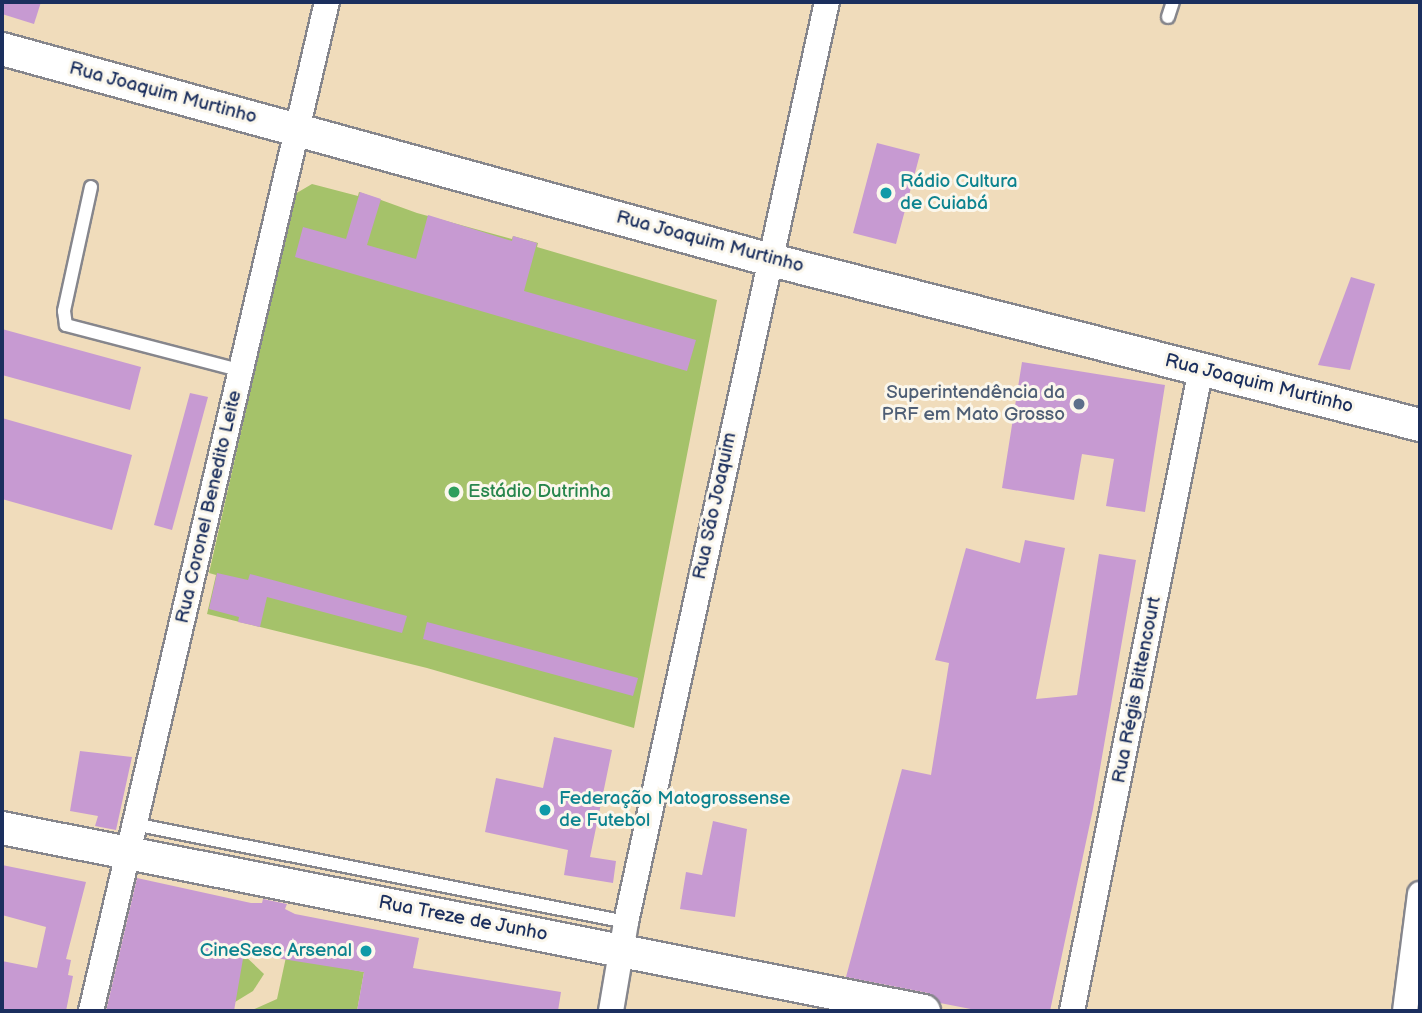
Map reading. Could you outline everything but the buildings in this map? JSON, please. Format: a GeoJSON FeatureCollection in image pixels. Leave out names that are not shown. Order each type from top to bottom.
{"type":"FeatureCollection","features":[{"type":"Feature","properties":{"kind":"street","name":"Rua Coronel Benedito Leite"},"geometry":{"type":"LineString","coordinates":[[91,1011],[327,2]]}},
{"type":"Feature","properties":{"kind":"street","name":"Rua São Joaquim"},"geometry":{"type":"LineString","coordinates":[[611,1011],[623,936],[768,259],[827,2]]}},
{"type":"Feature","properties":{"kind":"street","name":"Rua Joaquim Murtinho"},"geometry":{"type":"LineString","coordinates":[[2,49],[768,259],[1420,425]]}},
{"type":"Feature","properties":{"kind":"street","name":"Rua Régis Bittencourt"},"geometry":{"type":"LineString","coordinates":[[1072,1011],[1201,369]]}},
{"type":"Feature","properties":{"kind":"street","name":"Rua Treze de Junho"},"geometry":{"type":"LineString","coordinates":[[2,828],[130,839],[623,936],[881,1007],[924,1011]]}},
{"type":"Feature","properties":{"kind":"street"},"geometry":{"type":"LineString","coordinates":[[1405,1011],[1420,894]]}},
{"type":"Feature","properties":{"kind":"lane"},"geometry":{"type":"LineString","coordinates":[[1168,17],[1173,2]]}},
{"type":"Feature","properties":{"kind":"lane"},"geometry":{"type":"LineString","coordinates":[[91,187],[65,324],[242,370]]}},
{"type":"Feature","properties":{"kind":"green space","name":"Estádio Dutrinha"},"geometry":{"type":"Polygon","coordinates":[[[312,184],[358,196],[359,192],[417,213],[512,239],[513,236],[538,243],[537,247],[717,300],[634,728],[427,668],[207,614],[216,575],[209,573],[295,194],[312,184]]]}},
{"type":"Feature","properties":{"kind":"green space"},"geometry":{"type":"Polygon","coordinates":[[[242,953],[264,974],[253,991],[235,1002],[242,953]]]}},
{"type":"Feature","properties":{"kind":"green space"},"geometry":{"type":"Polygon","coordinates":[[[286,957],[364,972],[357,1011],[250,1011],[277,999],[286,957]]]}},
{"type":"Feature","properties":{"kind":"place","name":"Rádio Cultura de Cuiabá"},"geometry":{"type":"Point","coordinates":[886,193]}},
{"type":"Feature","properties":{"kind":"place","name":"Superintendência da PRF em Mato Grosso"},"geometry":{"type":"Point","coordinates":[1079,404]}},
{"type":"Feature","properties":{"kind":"place","name":"Estádio Dutrinha"},"geometry":{"type":"Point","coordinates":[454,492]}},
{"type":"Feature","properties":{"kind":"place","name":"Federação Matogrossense de Futebol"},"geometry":{"type":"Point","coordinates":[545,810]}},
{"type":"Feature","properties":{"kind":"place","name":"CineSesc Arsenal"},"geometry":{"type":"Point","coordinates":[366,951]}}]}
